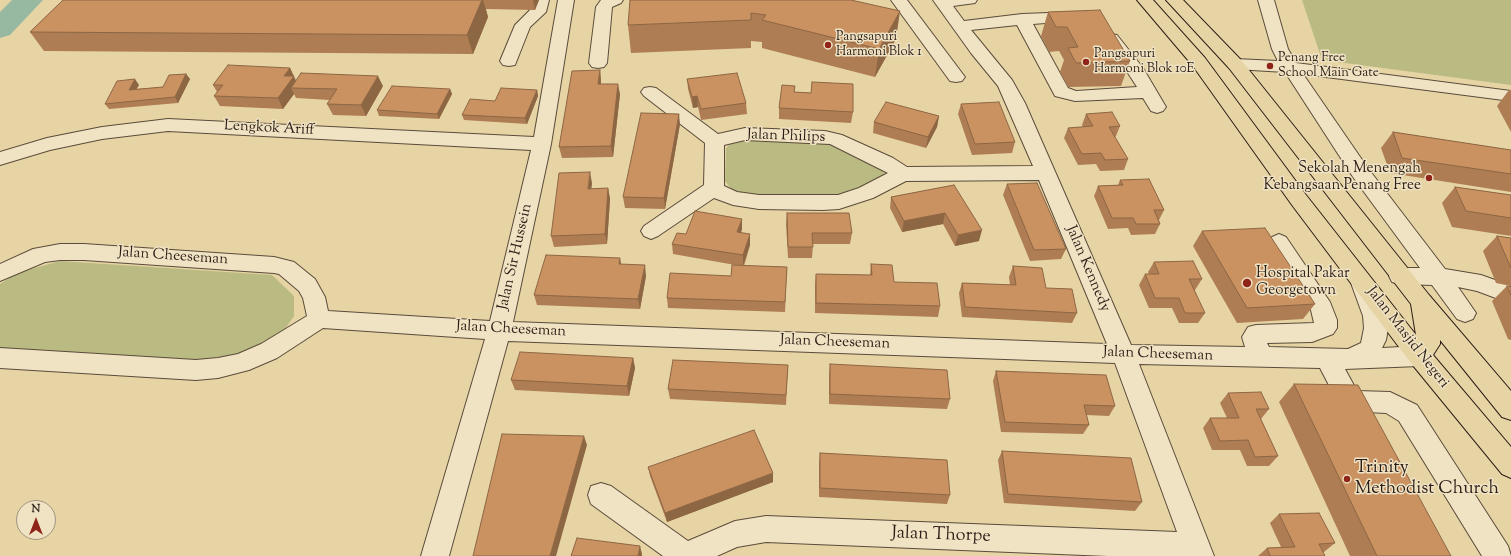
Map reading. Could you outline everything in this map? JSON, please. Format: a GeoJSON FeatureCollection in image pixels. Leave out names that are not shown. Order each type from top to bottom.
{"type":"FeatureCollection","features":[{"type":"Feature","properties":{"kind":"highway","name":"Jalan Masjid Negeri"},"geometry":{"type":"LineString","coordinates":[[1145,0],[1199,62],[1299,200],[1420,356],[1511,466]]}},
{"type":"Feature","properties":{"kind":"highway"},"geometry":{"type":"LineString","coordinates":[[1174,0],[1235,64],[1400,276],[1511,409]]}},
{"type":"Feature","properties":{"kind":"highway"},"geometry":{"type":"LineString","coordinates":[[1420,356],[1428,344],[1428,336],[1421,302]]}},
{"type":"Feature","properties":{"kind":"street"},"geometry":{"type":"LineString","coordinates":[[509,61],[524,25],[538,12],[541,0]]}},
{"type":"Feature","properties":{"kind":"street","name":"Jalan Sir Hussein"},"geometry":{"type":"LineString","coordinates":[[435,556],[499,330],[542,144],[566,0]]}},
{"type":"Feature","properties":{"kind":"street"},"geometry":{"type":"LineString","coordinates":[[598,63],[604,6],[608,2],[615,0]]}},
{"type":"Feature","properties":{"kind":"street"},"geometry":{"type":"LineString","coordinates":[[898,0],[956,77]]}},
{"type":"Feature","properties":{"kind":"street"},"geometry":{"type":"LineString","coordinates":[[941,1],[969,0]]}},
{"type":"Feature","properties":{"kind":"street"},"geometry":{"type":"LineString","coordinates":[[1266,0],[1280,49],[1290,67],[1360,172],[1440,277],[1465,313]]}},
{"type":"Feature","properties":{"kind":"street","name":"Jalan Kennedy"},"geometry":{"type":"LineString","coordinates":[[941,1],[1006,84],[1047,173],[1123,354],[1198,551]]}},
{"type":"Feature","properties":{"kind":"street"},"geometry":{"type":"LineString","coordinates":[[960,26],[1022,19],[1096,21],[1134,68],[1153,100],[1075,96],[1061,92],[1022,19]]}},
{"type":"Feature","properties":{"kind":"street"},"geometry":{"type":"LineString","coordinates":[[1235,64],[1290,67],[1511,96]]}},
{"type":"Feature","properties":{"kind":"street"},"geometry":{"type":"LineString","coordinates":[[650,92],[715,141],[714,188]]}},
{"type":"Feature","properties":{"kind":"street","name":"Lengkok Ariff"},"geometry":{"type":"LineString","coordinates":[[0,159],[47,144],[142,127],[168,125],[542,144]]}},
{"type":"Feature","properties":{"kind":"street","name":"Jalan Philips"},"geometry":{"type":"LineString","coordinates":[[715,141],[745,134],[825,137],[835,139],[886,163],[903,174]]}},
{"type":"Feature","properties":{"kind":"street"},"geometry":{"type":"LineString","coordinates":[[714,188],[717,191],[733,198],[759,202],[829,203],[850,199],[866,193],[903,174],[1047,173]]}},
{"type":"Feature","properties":{"kind":"street"},"geometry":{"type":"LineString","coordinates":[[651,231],[714,188]]}},
{"type":"Feature","properties":{"kind":"street"},"geometry":{"type":"LineString","coordinates":[[1262,358],[1254,341],[1256,334],[1312,333],[1325,328],[1326,320],[1322,308],[1279,242]]}},
{"type":"Feature","properties":{"kind":"street","name":"Jalan Cheeseman"},"geometry":{"type":"LineString","coordinates":[[0,273],[41,255],[60,252],[84,252],[274,265],[286,268],[307,285],[314,297],[319,319],[499,330],[1262,358],[1327,358],[1351,360],[1420,356]]}},
{"type":"Feature","properties":{"kind":"street"},"geometry":{"type":"LineString","coordinates":[[1400,276],[1440,277],[1482,283],[1501,291]]}},
{"type":"Feature","properties":{"kind":"street"},"geometry":{"type":"LineString","coordinates":[[1351,360],[1369,350],[1374,340],[1376,328],[1374,316],[1362,281]]}},
{"type":"Feature","properties":{"kind":"street"},"geometry":{"type":"LineString","coordinates":[[0,358],[196,370],[218,368],[241,363],[269,351],[300,333],[319,319]]}},
{"type":"Feature","properties":{"kind":"street"},"geometry":{"type":"LineString","coordinates":[[1327,358],[1365,429]]}},
{"type":"Feature","properties":{"kind":"street"},"geometry":{"type":"LineString","coordinates":[[1350,401],[1390,403],[1408,413],[1498,556]]}},
{"type":"Feature","properties":{"kind":"street"},"geometry":{"type":"LineString","coordinates":[[601,495],[686,556]]}},
{"type":"Feature","properties":{"kind":"street","name":"Jalan Thorpe"},"geometry":{"type":"LineString","coordinates":[[693,556],[700,550],[735,534],[766,529],[1198,551]]}},
{"type":"Feature","properties":{"kind":"green space"},"geometry":{"type":"Polygon","coordinates":[[[1302,0],[1511,0],[1511,85],[1322,60],[1302,0]]]}},
{"type":"Feature","properties":{"kind":"green space"},"geometry":{"type":"Polygon","coordinates":[[[750,139],[829,143],[849,151],[881,168],[885,175],[883,180],[841,196],[745,195],[732,190],[725,181],[726,148],[734,141],[750,139]]]}},
{"type":"Feature","properties":{"kind":"green space"},"geometry":{"type":"Polygon","coordinates":[[[60,261],[272,275],[294,296],[294,316],[283,332],[235,358],[207,362],[0,348],[0,284],[17,273],[60,261]]]}},
{"type":"Feature","properties":{"kind":"building"},"geometry":{"type":"Polygon","coordinates":[[[63,0],[482,0],[467,35],[30,32],[63,0]]]}},
{"type":"Feature","properties":{"kind":"building"},"geometry":{"type":"Polygon","coordinates":[[[630,0],[851,0],[900,11],[879,49],[762,20],[766,15],[751,13],[751,20],[628,25],[630,0]]]}},
{"type":"Feature","properties":{"kind":"building"},"geometry":{"type":"Polygon","coordinates":[[[1100,10],[1130,61],[1076,63],[1068,48],[1078,47],[1067,27],[1056,27],[1048,12],[1100,10]]]}},
{"type":"Feature","properties":{"kind":"building"},"geometry":{"type":"Polygon","coordinates":[[[228,65],[290,68],[284,76],[294,76],[278,98],[214,96],[223,85],[213,85],[228,65]]]}},
{"type":"Feature","properties":{"kind":"building"},"geometry":{"type":"Polygon","coordinates":[[[600,70],[598,84],[618,84],[611,146],[559,147],[572,71],[600,70]]]}},
{"type":"Feature","properties":{"kind":"building"},"geometry":{"type":"Polygon","coordinates":[[[301,73],[378,76],[361,105],[327,104],[337,89],[291,88],[301,73]]]}},
{"type":"Feature","properties":{"kind":"building"},"geometry":{"type":"Polygon","coordinates":[[[737,73],[746,103],[701,109],[697,96],[692,97],[687,79],[737,73]]]}},
{"type":"Feature","properties":{"kind":"building"},"geometry":{"type":"Polygon","coordinates":[[[186,74],[175,97],[105,104],[117,81],[135,79],[129,90],[163,87],[169,75],[186,74]]]}},
{"type":"Feature","properties":{"kind":"building"},"geometry":{"type":"Polygon","coordinates":[[[812,82],[853,84],[853,112],[779,108],[782,85],[795,86],[794,92],[811,93],[812,82]]]}},
{"type":"Feature","properties":{"kind":"building"},"geometry":{"type":"Polygon","coordinates":[[[392,86],[450,89],[437,114],[377,110],[392,86]]]}},
{"type":"Feature","properties":{"kind":"building"},"geometry":{"type":"Polygon","coordinates":[[[501,88],[537,90],[525,118],[462,115],[470,99],[495,101],[501,88]]]}},
{"type":"Feature","properties":{"kind":"building"},"geometry":{"type":"Polygon","coordinates":[[[886,102],[939,116],[928,137],[874,122],[886,102]]]}},
{"type":"Feature","properties":{"kind":"building"},"geometry":{"type":"Polygon","coordinates":[[[999,102],[1015,142],[975,144],[961,104],[999,102]]]}},
{"type":"Feature","properties":{"kind":"building"},"geometry":{"type":"Polygon","coordinates":[[[1112,112],[1120,126],[1109,127],[1128,159],[1105,160],[1101,153],[1082,154],[1068,128],[1093,126],[1086,114],[1112,112]]]}},
{"type":"Feature","properties":{"kind":"building"},"geometry":{"type":"Polygon","coordinates":[[[641,113],[679,114],[664,198],[623,197],[641,113]]]}},
{"type":"Feature","properties":{"kind":"building"},"geometry":{"type":"Polygon","coordinates":[[[1393,132],[1511,150],[1511,174],[1402,158],[1393,132]]]}},
{"type":"Feature","properties":{"kind":"building"},"geometry":{"type":"Polygon","coordinates":[[[590,172],[588,189],[608,188],[605,234],[551,236],[559,173],[590,172]]]}},
{"type":"Feature","properties":{"kind":"building"},"geometry":{"type":"Polygon","coordinates":[[[1149,179],[1164,210],[1154,210],[1160,224],[1136,224],[1133,218],[1112,218],[1098,186],[1123,185],[1120,180],[1149,179]]]}},
{"type":"Feature","properties":{"kind":"building"},"geometry":{"type":"Polygon","coordinates":[[[1037,183],[1066,249],[1034,250],[1007,184],[1037,183]]]}},
{"type":"Feature","properties":{"kind":"building"},"geometry":{"type":"Polygon","coordinates":[[[954,185],[982,230],[958,235],[945,213],[904,221],[891,197],[954,185]]]}},
{"type":"Feature","properties":{"kind":"building"},"geometry":{"type":"Polygon","coordinates":[[[1455,187],[1511,195],[1511,218],[1466,211],[1455,187]]]}},
{"type":"Feature","properties":{"kind":"building"},"geometry":{"type":"Polygon","coordinates":[[[695,211],[742,219],[737,232],[750,234],[743,255],[672,244],[677,233],[686,234],[695,211]]]}},
{"type":"Feature","properties":{"kind":"building"},"geometry":{"type":"Polygon","coordinates":[[[787,213],[849,213],[852,233],[812,233],[813,247],[788,247],[787,213]]]}},
{"type":"Feature","properties":{"kind":"building"},"geometry":{"type":"Polygon","coordinates":[[[1265,228],[1315,304],[1247,308],[1202,231],[1265,228]]]}},
{"type":"Feature","properties":{"kind":"building"},"geometry":{"type":"Polygon","coordinates":[[[1497,236],[1511,238],[1511,268],[1497,236]]]}},
{"type":"Feature","properties":{"kind":"building"},"geometry":{"type":"Polygon","coordinates":[[[546,255],[620,258],[619,264],[645,265],[638,299],[534,295],[546,255]]]}},
{"type":"Feature","properties":{"kind":"building"},"geometry":{"type":"Polygon","coordinates":[[[1193,261],[1202,279],[1189,279],[1205,313],[1185,313],[1179,298],[1155,298],[1145,274],[1159,274],[1154,262],[1193,261]]]}},
{"type":"Feature","properties":{"kind":"building"},"geometry":{"type":"Polygon","coordinates":[[[871,264],[892,265],[894,282],[937,283],[940,306],[816,303],[816,274],[872,275],[871,264]]]}},
{"type":"Feature","properties":{"kind":"building"},"geometry":{"type":"Polygon","coordinates":[[[732,265],[787,267],[785,302],[667,298],[670,273],[731,276],[732,265]]]}},
{"type":"Feature","properties":{"kind":"building"},"geometry":{"type":"Polygon","coordinates":[[[1013,266],[1042,268],[1046,288],[1072,289],[1077,313],[965,307],[962,283],[1016,285],[1013,266]]]}},
{"type":"Feature","properties":{"kind":"building"},"geometry":{"type":"Polygon","coordinates":[[[1507,286],[1511,287],[1511,295],[1507,286]]]}},
{"type":"Feature","properties":{"kind":"building"},"geometry":{"type":"Polygon","coordinates":[[[520,352],[633,358],[627,386],[511,380],[520,352]]]}},
{"type":"Feature","properties":{"kind":"building"},"geometry":{"type":"Polygon","coordinates":[[[673,360],[788,365],[786,395],[668,389],[673,360]]]}},
{"type":"Feature","properties":{"kind":"building"},"geometry":{"type":"Polygon","coordinates":[[[830,364],[947,370],[950,399],[830,394],[830,364]]]}},
{"type":"Feature","properties":{"kind":"building"},"geometry":{"type":"Polygon","coordinates":[[[996,371],[1106,375],[1115,406],[1084,405],[1089,425],[1005,422],[996,371]]]}},
{"type":"Feature","properties":{"kind":"building"},"geometry":{"type":"Polygon","coordinates":[[[1294,384],[1358,385],[1451,556],[1377,556],[1294,384]]]}},
{"type":"Feature","properties":{"kind":"building"},"geometry":{"type":"Polygon","coordinates":[[[1261,392],[1269,409],[1256,409],[1278,456],[1255,457],[1248,440],[1220,441],[1210,418],[1239,418],[1228,393],[1261,392]]]}},
{"type":"Feature","properties":{"kind":"building"},"geometry":{"type":"Polygon","coordinates":[[[754,430],[773,473],[665,513],[648,467],[754,430]]]}},
{"type":"Feature","properties":{"kind":"building"},"geometry":{"type":"Polygon","coordinates":[[[502,434],[584,436],[550,556],[473,556],[502,434]]]}},
{"type":"Feature","properties":{"kind":"building"},"geometry":{"type":"Polygon","coordinates":[[[1002,451],[1131,458],[1142,502],[1008,494],[1002,451]]]}},
{"type":"Feature","properties":{"kind":"building"},"geometry":{"type":"Polygon","coordinates":[[[820,453],[947,460],[950,495],[820,488],[820,453]]]}},
{"type":"Feature","properties":{"kind":"building"},"geometry":{"type":"Polygon","coordinates":[[[1319,513],[1335,543],[1319,544],[1325,556],[1270,556],[1267,548],[1295,547],[1279,514],[1319,513]]]}},
{"type":"Feature","properties":{"kind":"building"},"geometry":{"type":"Polygon","coordinates":[[[577,538],[640,546],[638,556],[571,556],[577,538]]]}},
{"type":"Feature","properties":{"kind":"waterway"},"geometry":{"type":"LineString","coordinates":[[0,29],[17,10],[29,0]]}},
{"type":"Feature","properties":{"kind":"place","name":"Pangsapuri Harmoni Blok 1"},"geometry":{"type":"Point","coordinates":[828,45]}},
{"type":"Feature","properties":{"kind":"place","name":"Pangsapuri Harmoni Blok 10E"},"geometry":{"type":"Point","coordinates":[1086,62]}},
{"type":"Feature","properties":{"kind":"place","name":"Penang Free School Main Gate"},"geometry":{"type":"Point","coordinates":[1270,66]}},
{"type":"Feature","properties":{"kind":"place","name":"Sekolah Menengah Kebangsaan Penang Free"},"geometry":{"type":"Point","coordinates":[1429,178]}},
{"type":"Feature","properties":{"kind":"place","name":"Hospital Pakar Georgetown"},"geometry":{"type":"Point","coordinates":[1247,283]}},
{"type":"Feature","properties":{"kind":"place","name":"Trinity Methodist Church"},"geometry":{"type":"Point","coordinates":[1347,479]}}]}
